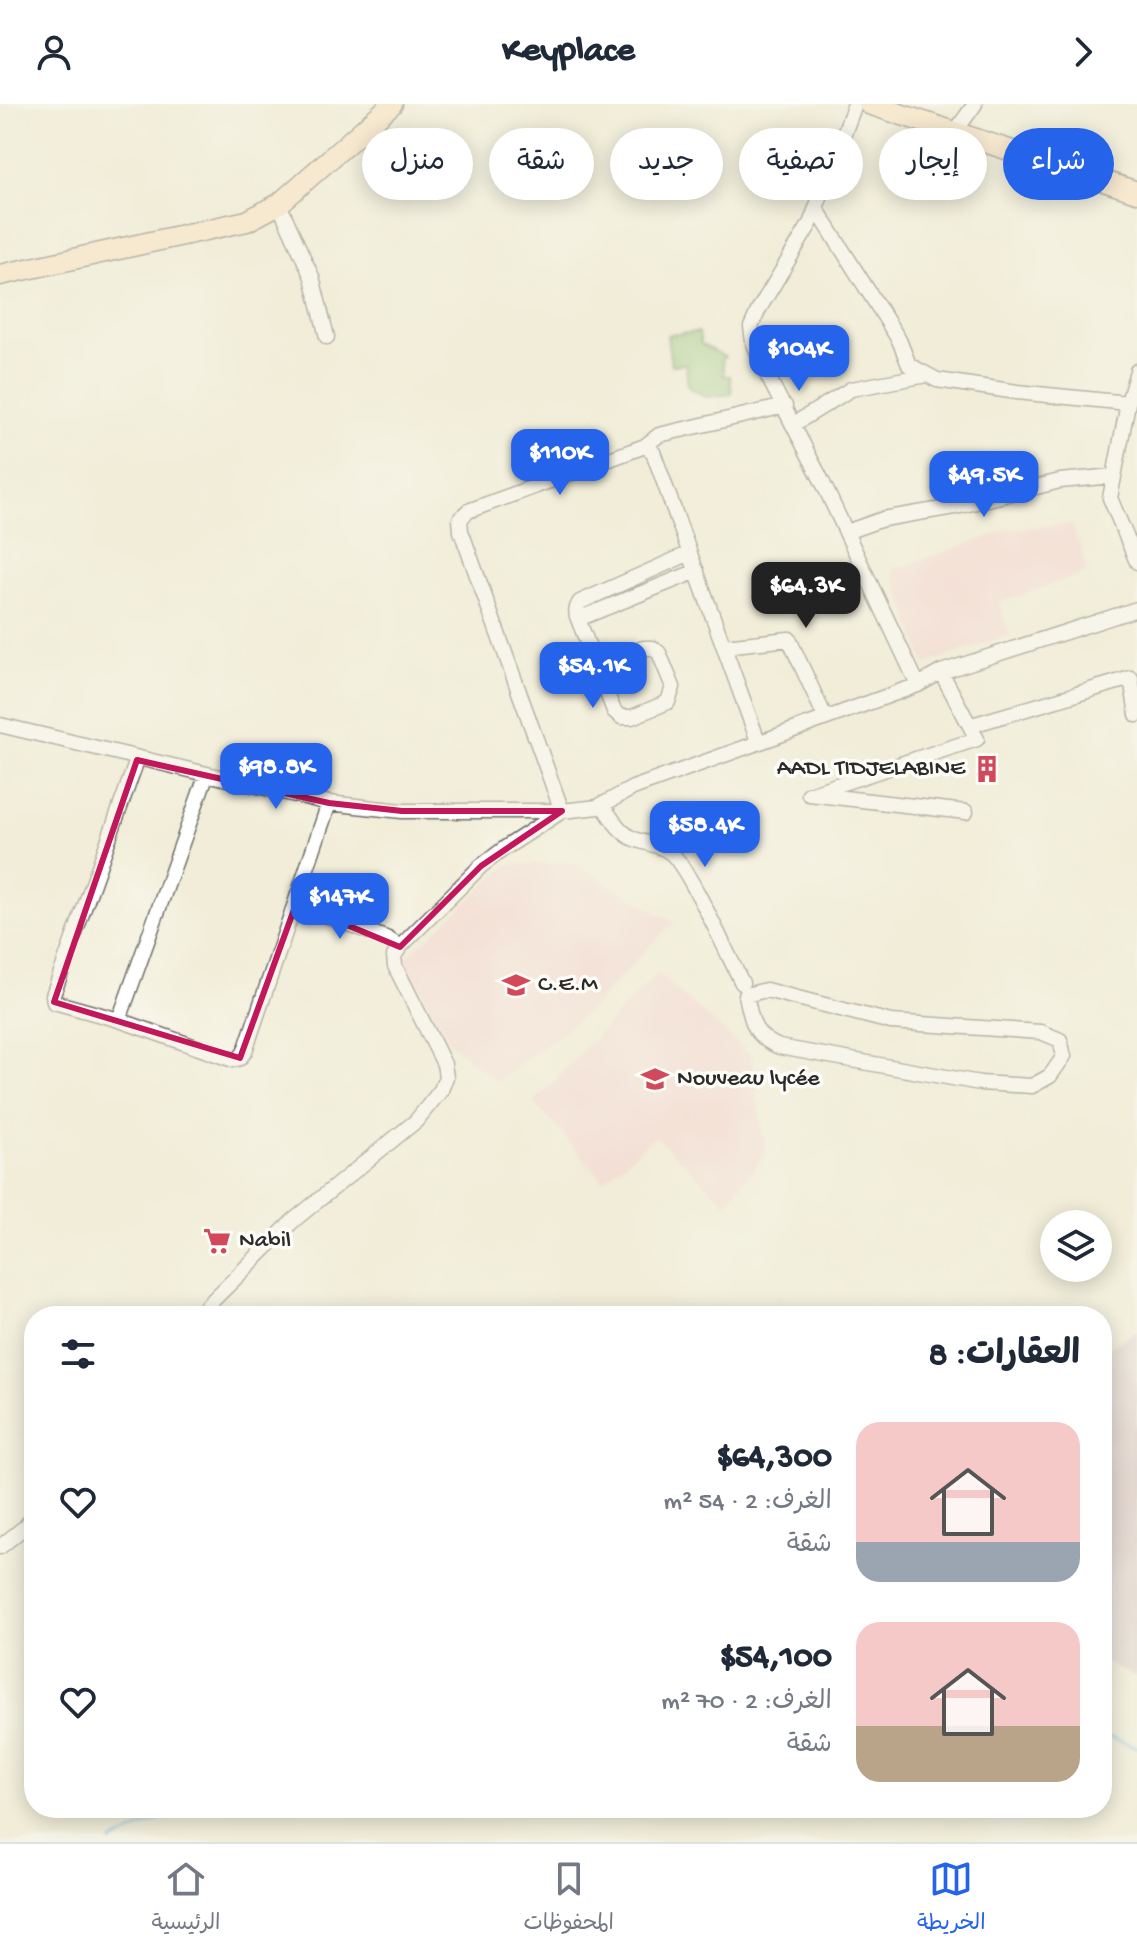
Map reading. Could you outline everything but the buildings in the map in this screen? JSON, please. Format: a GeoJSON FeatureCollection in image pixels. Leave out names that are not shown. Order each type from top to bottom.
{"type":"FeatureCollection","features":[{"type":"Feature","properties":{"kind":"main road"},"geometry":{"type":"LineString","coordinates":[[0,275],[247,221],[279,204],[392,104]]}},
{"type":"Feature","properties":{"kind":"main road"},"geometry":{"type":"LineString","coordinates":[[869,104],[943,128]]}},
{"type":"Feature","properties":{"kind":"main road"},"geometry":{"type":"LineString","coordinates":[[987,143],[1137,192]]}},
{"type":"Feature","properties":{"kind":"street"},"geometry":{"type":"LineString","coordinates":[[855,104],[799,246],[751,327],[763,367],[794,424],[918,685]]}},
{"type":"Feature","properties":{"kind":"street"},"geometry":{"type":"LineString","coordinates":[[958,128],[975,104]]}},
{"type":"Feature","properties":{"kind":"street"},"geometry":{"type":"LineString","coordinates":[[279,204],[312,277],[327,337]]}},
{"type":"Feature","properties":{"kind":"street"},"geometry":{"type":"LineString","coordinates":[[816,208],[899,340],[909,365],[937,380],[1128,403]]}},
{"type":"Feature","properties":{"kind":"street"},"geometry":{"type":"LineString","coordinates":[[794,424],[851,389],[927,375]]}},
{"type":"Feature","properties":{"kind":"street"},"geometry":{"type":"LineString","coordinates":[[1136,377],[1110,498],[1137,562]]}},
{"type":"Feature","properties":{"kind":"street"},"geometry":{"type":"LineString","coordinates":[[562,811],[461,531],[460,519],[468,511],[645,446],[659,435],[785,406]]}},
{"type":"Feature","properties":{"kind":"street"},"geometry":{"type":"LineString","coordinates":[[645,446],[653,452],[758,741]]}},
{"type":"Feature","properties":{"kind":"street"},"geometry":{"type":"LineString","coordinates":[[846,532],[883,519],[960,506],[1060,481],[1114,476]]}},
{"type":"Feature","properties":{"kind":"street"},"geometry":{"type":"LineString","coordinates":[[597,668],[643,648],[653,648],[659,653],[673,687],[668,702],[632,717],[621,717],[614,711],[597,668],[578,619],[576,609],[580,602],[690,553]]}},
{"type":"Feature","properties":{"kind":"street"},"geometry":{"type":"LineString","coordinates":[[578,619],[697,571]]}},
{"type":"Feature","properties":{"kind":"street"},"geometry":{"type":"LineString","coordinates":[[0,725],[137,760],[329,803],[402,811],[562,811],[602,804],[633,788],[918,685],[941,672],[1137,609]]}},
{"type":"Feature","properties":{"kind":"street"},"geometry":{"type":"LineString","coordinates":[[724,646],[789,639],[825,717]]}},
{"type":"Feature","properties":{"kind":"street"},"geometry":{"type":"LineString","coordinates":[[941,672],[977,739],[809,794],[966,812]]}},
{"type":"Feature","properties":{"kind":"street"},"geometry":{"type":"LineString","coordinates":[[972,725],[1131,678],[1137,715]]}},
{"type":"Feature","properties":{"kind":"street"},"geometry":{"type":"LineString","coordinates":[[137,760],[53,995],[54,1002],[119,1020],[233,1060],[240,1058],[245,1051],[329,803]]}},
{"type":"Feature","properties":{"kind":"street"},"geometry":{"type":"LineString","coordinates":[[119,1020],[206,776]]}},
{"type":"Feature","properties":{"kind":"street"},"geometry":{"type":"LineString","coordinates":[[602,804],[631,838],[652,843],[671,853],[684,871],[744,989],[754,1026],[762,1040],[779,1047],[980,1083],[1032,1086],[1050,1076],[1064,1056],[1060,1040],[1041,1032],[891,1022],[766,990],[744,989]]}},
{"type":"Feature","properties":{"kind":"street"},"geometry":{"type":"LineString","coordinates":[[207,1306],[294,1220],[416,1121],[441,1090],[446,1077],[444,1064],[395,966],[394,956],[481,866],[562,811]]}},
{"type":"Feature","properties":{"kind":"street"},"geometry":{"type":"LineString","coordinates":[[296,904],[388,939],[400,947]]}},
{"type":"Feature","properties":{"kind":"street"},"geometry":{"type":"LineString","coordinates":[[0,1547],[24,1528]]}},
{"type":"Feature","properties":{"kind":"highlighted area"},"geometry":{"type":"Polygon","coordinates":[[[137,760],[329,803],[402,811],[562,811],[481,866],[400,947],[296,904],[240,1058],[54,1002],[137,760]]]}},
{"type":"Feature","properties":{"kind":"shaded area"},"geometry":{"type":"Polygon","coordinates":[[[1072,524],[1088,572],[999,603],[1010,635],[925,664],[893,570],[1008,530],[1072,524]]]}},
{"type":"Feature","properties":{"kind":"shaded area","name":"C.E.M"},"geometry":{"type":"Polygon","coordinates":[[[573,863],[673,922],[588,1012],[496,1082],[450,1043],[404,959],[508,865],[573,863]]]}},
{"type":"Feature","properties":{"kind":"shaded area","name":"Nouveau lycée"},"geometry":{"type":"Polygon","coordinates":[[[657,973],[751,1055],[766,1154],[726,1203],[655,1136],[604,1181],[534,1102],[657,973]]]}},
{"type":"Feature","properties":{"kind":"shaded area"},"geometry":{"type":"Polygon","coordinates":[[[1137,1330],[1137,1677],[1112,1666],[1112,1346],[1137,1330]]]}},
{"type":"Feature","properties":{"kind":"green space"},"geometry":{"type":"Polygon","coordinates":[[[699,332],[701,344],[725,357],[722,359],[724,376],[730,376],[732,394],[707,397],[688,387],[686,364],[671,365],[667,335],[699,332]]]}},
{"type":"Feature","properties":{"kind":"waterway"},"geometry":{"type":"LineString","coordinates":[[1112,1738],[1137,1747]]}},
{"type":"Feature","properties":{"kind":"waterway"},"geometry":{"type":"LineString","coordinates":[[112,1842],[162,1818]]}},
{"type":"Feature","properties":{"kind":"place","name":"AADL TIDJELABINE"},"geometry":{"type":"Point","coordinates":[987,769]}},
{"type":"Feature","properties":{"kind":"place","name":"C.E.M"},"geometry":{"type":"Point","coordinates":[516,985]}},
{"type":"Feature","properties":{"kind":"place","name":"Nouveau lycée"},"geometry":{"type":"Point","coordinates":[655,1079]}},
{"type":"Feature","properties":{"kind":"place","name":"Nabil"},"geometry":{"type":"Point","coordinates":[217,1241]}}]}
